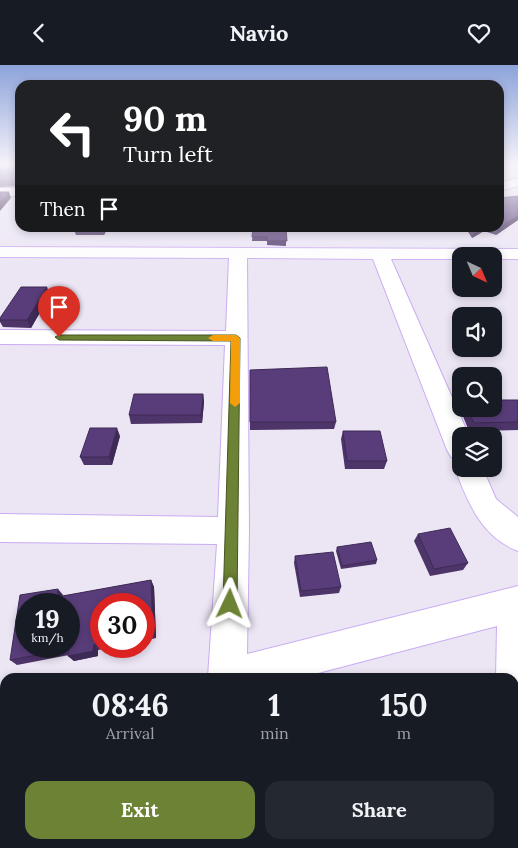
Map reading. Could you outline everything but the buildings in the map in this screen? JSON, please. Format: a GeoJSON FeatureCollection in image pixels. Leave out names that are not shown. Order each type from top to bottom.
{"type":"FeatureCollection","features":[{"type":"Feature","properties":{"kind":"street"},"geometry":{"type":"LineString","coordinates":[[0,252],[518,254]]}},
{"type":"Feature","properties":{"kind":"street"},"geometry":{"type":"LineString","coordinates":[[227,673],[233,531],[238,253]]}},
{"type":"Feature","properties":{"kind":"street"},"geometry":{"type":"LineString","coordinates":[[380,253],[452,427]]}},
{"type":"Feature","properties":{"kind":"street"},"geometry":{"type":"LineString","coordinates":[[0,337],[236,338]]}},
{"type":"Feature","properties":{"kind":"street"},"geometry":{"type":"LineString","coordinates":[[472,477],[485,507],[518,537]]}},
{"type":"Feature","properties":{"kind":"street"},"geometry":{"type":"LineString","coordinates":[[0,527],[233,531]]}},
{"type":"Feature","properties":{"kind":"street"},"geometry":{"type":"LineString","coordinates":[[249,673],[517,604],[516,673]]}},
{"type":"Feature","properties":{"kind":"slow traffic"},"geometry":{"type":"LineString","coordinates":[[213,338],[236,338],[235,403]]}},
{"type":"Feature","properties":{"kind":"route"},"geometry":{"type":"LineString","coordinates":[[59,337],[236,338],[230,604]]}}]}
